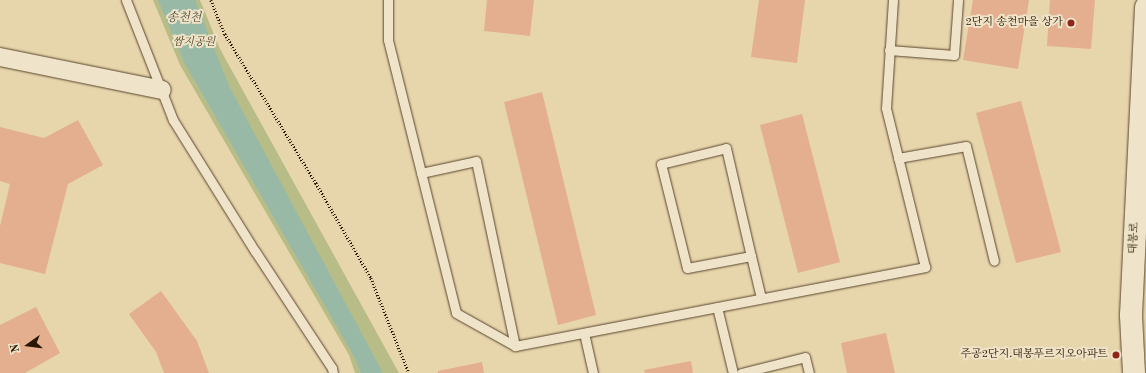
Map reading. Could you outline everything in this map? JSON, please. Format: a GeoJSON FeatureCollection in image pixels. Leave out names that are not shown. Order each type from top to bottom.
{"type":"FeatureCollection","features":[{"type":"Feature","properties":{"kind":"main road","name":"태봉로"},"geometry":{"type":"LineString","coordinates":[[1134,373],[1131,315],[1146,7]]}},
{"type":"Feature","properties":{"kind":"street"},"geometry":{"type":"LineString","coordinates":[[0,56],[162,90]]}},
{"type":"Feature","properties":{"kind":"lane"},"geometry":{"type":"LineString","coordinates":[[126,0],[173,120],[332,368],[333,373]]}},
{"type":"Feature","properties":{"kind":"lane"},"geometry":{"type":"LineString","coordinates":[[388,0],[388,40],[456,313],[515,346],[925,267],[886,108],[893,0]]}},
{"type":"Feature","properties":{"kind":"lane"},"geometry":{"type":"LineString","coordinates":[[890,50],[954,55],[958,0]]}},
{"type":"Feature","properties":{"kind":"lane"},"geometry":{"type":"LineString","coordinates":[[898,158],[966,146],[994,261]]}},
{"type":"Feature","properties":{"kind":"lane"},"geometry":{"type":"LineString","coordinates":[[751,256],[687,268],[661,164],[726,148],[761,298]]}},
{"type":"Feature","properties":{"kind":"lane"},"geometry":{"type":"LineString","coordinates":[[421,173],[476,161],[515,346]]}},
{"type":"Feature","properties":{"kind":"lane"},"geometry":{"type":"LineString","coordinates":[[717,307],[733,373]]}},
{"type":"Feature","properties":{"kind":"lane"},"geometry":{"type":"LineString","coordinates":[[584,333],[593,373]]}},
{"type":"Feature","properties":{"kind":"lane"},"geometry":{"type":"LineString","coordinates":[[740,373],[805,357],[809,373]]}},
{"type":"Feature","properties":{"kind":"path"},"geometry":{"type":"LineString","coordinates":[[211,0],[225,34],[316,183],[371,278],[409,373]]}},
{"type":"Feature","properties":{"kind":"green space","name":"송천천"},"geometry":{"type":"Polygon","coordinates":[[[153,0],[200,0],[220,49],[399,373],[355,373],[349,355],[180,65],[153,0]]]}},
{"type":"Feature","properties":{"kind":"water","name":"송천천"},"geometry":{"type":"Polygon","coordinates":[[[158,0],[195,0],[230,88],[383,373],[361,373],[355,358],[184,62],[158,0]]]}},
{"type":"Feature","properties":{"kind":"building"},"geometry":{"type":"Polygon","coordinates":[[[487,0],[534,0],[530,36],[484,31],[487,0]]]}},
{"type":"Feature","properties":{"kind":"building"},"geometry":{"type":"Polygon","coordinates":[[[759,0],[805,0],[797,63],[751,57],[759,0]]]}},
{"type":"Feature","properties":{"kind":"building"},"geometry":{"type":"Polygon","coordinates":[[[973,0],[1029,0],[1018,69],[963,60],[973,0]]]}},
{"type":"Feature","properties":{"kind":"building","name":"2단지 송천마을 상가"},"geometry":{"type":"Polygon","coordinates":[[[1050,0],[1095,0],[1091,49],[1047,46],[1050,0]]]}},
{"type":"Feature","properties":{"kind":"building"},"geometry":{"type":"Polygon","coordinates":[[[542,92],[596,315],[558,325],[504,102],[542,92]]]}},
{"type":"Feature","properties":{"kind":"building"},"geometry":{"type":"Polygon","coordinates":[[[1021,101],[1061,252],[1016,263],[976,113],[1021,101]]]}},
{"type":"Feature","properties":{"kind":"building"},"geometry":{"type":"Polygon","coordinates":[[[802,114],[840,262],[798,273],[760,125],[802,114]]]}},
{"type":"Feature","properties":{"kind":"building"},"geometry":{"type":"Polygon","coordinates":[[[78,120],[103,165],[68,184],[45,274],[0,263],[0,226],[10,184],[0,181],[0,127],[44,138],[78,120]]]}},
{"type":"Feature","properties":{"kind":"building"},"geometry":{"type":"Polygon","coordinates":[[[161,291],[197,341],[209,373],[164,373],[156,352],[129,314],[161,291]]]}},
{"type":"Feature","properties":{"kind":"building"},"geometry":{"type":"Polygon","coordinates":[[[36,307],[60,353],[25,373],[0,373],[0,325],[36,307]]]}},
{"type":"Feature","properties":{"kind":"building"},"geometry":{"type":"Polygon","coordinates":[[[886,333],[895,373],[847,373],[841,343],[886,333]]]}},
{"type":"Feature","properties":{"kind":"building"},"geometry":{"type":"Polygon","coordinates":[[[691,361],[693,373],[645,373],[644,370],[691,361]]]}},
{"type":"Feature","properties":{"kind":"building"},"geometry":{"type":"Polygon","coordinates":[[[482,362],[484,373],[438,373],[438,371],[482,362]]]}},
{"type":"Feature","properties":{"kind":"place","name":"2단지 송천마을 상가"},"geometry":{"type":"Point","coordinates":[1071,23]}},
{"type":"Feature","properties":{"kind":"place","name":"주공2단지.태봉푸르지오아파트"},"geometry":{"type":"Point","coordinates":[1116,355]}},
{"type":"Feature","properties":{"kind":"park label","name":"쌈지공원"},"geometry":{"type":"Point","coordinates":[194,43]}}]}
